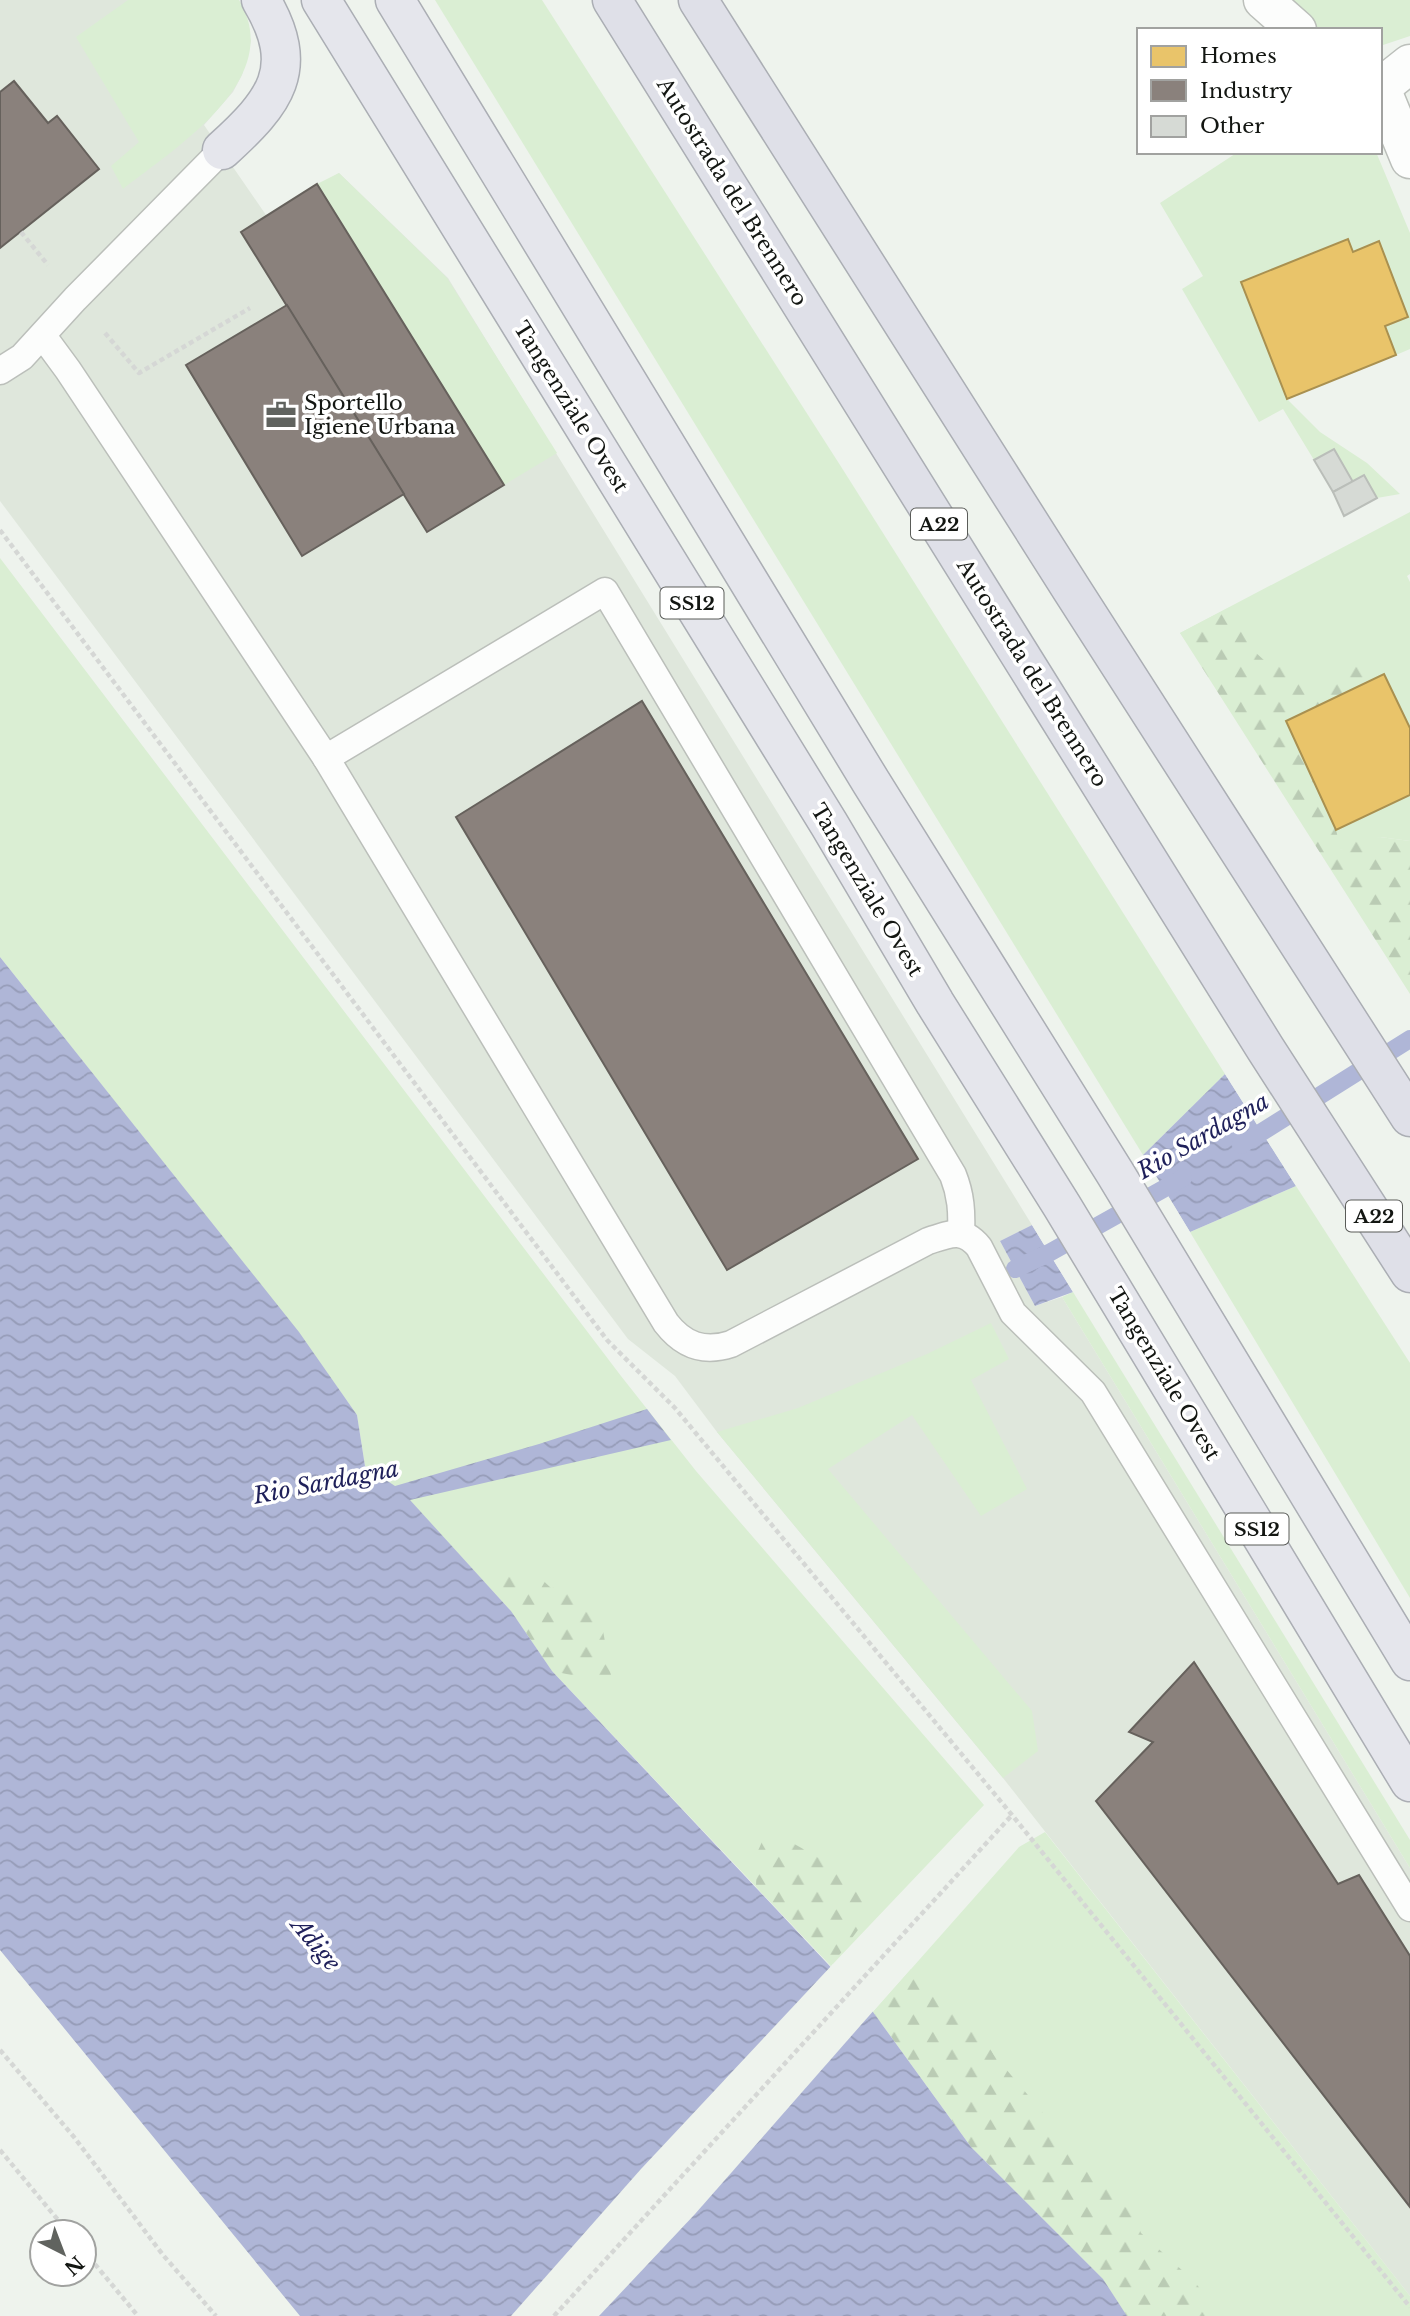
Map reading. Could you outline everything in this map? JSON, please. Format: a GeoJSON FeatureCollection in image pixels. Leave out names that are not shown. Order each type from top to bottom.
{"type":"FeatureCollection","features":[{"type":"Feature","properties":{"kind":"highway"},"geometry":{"type":"LineString","coordinates":[[222,150],[254,121],[270,100],[277,84],[281,65],[278,40],[272,19],[261,0]]}},
{"type":"Feature","properties":{"kind":"highway","name":"Tangenziale Ovest"},"geometry":{"type":"LineString","coordinates":[[321,0],[1062,1206],[1410,1782]]}},
{"type":"Feature","properties":{"kind":"highway","name":"SS12"},"geometry":{"type":"LineString","coordinates":[[395,0],[872,782],[1115,1173],[1410,1661]]}},
{"type":"Feature","properties":{"kind":"highway","name":"Autostrada del Brennero"},"geometry":{"type":"LineString","coordinates":[[612,0],[1265,1048],[1410,1273]]}},
{"type":"Feature","properties":{"kind":"highway"},"geometry":{"type":"LineString","coordinates":[[698,0],[1336,1002],[1409,1103]]}},
{"type":"Feature","properties":{"kind":"street"},"geometry":{"type":"LineString","coordinates":[[1263,0],[1295,28]]}},
{"type":"Feature","properties":{"kind":"street"},"geometry":{"type":"LineString","coordinates":[[1382,85],[1410,64]]}},
{"type":"Feature","properties":{"kind":"street"},"geometry":{"type":"LineString","coordinates":[[1382,92],[1410,159]]}},
{"type":"Feature","properties":{"kind":"lane"},"geometry":{"type":"LineString","coordinates":[[0,371],[22,357],[75,299],[222,150]]}},
{"type":"Feature","properties":{"kind":"lane"},"geometry":{"type":"LineString","coordinates":[[43,336],[326,758],[674,1333],[695,1347],[720,1348],[928,1241],[948,1234],[972,1237],[1013,1313],[1093,1392],[1410,1908]]}},
{"type":"Feature","properties":{"kind":"lane"},"geometry":{"type":"LineString","coordinates":[[326,758],[605,591],[953,1175],[962,1211],[961,1234]]}},
{"type":"Feature","properties":{"kind":"path"},"geometry":{"type":"LineString","coordinates":[[20,232],[139,373],[250,308]]}},
{"type":"Feature","properties":{"kind":"path"},"geometry":{"type":"LineString","coordinates":[[0,530],[607,1340],[675,1408],[1012,1815],[1410,2307]]}},
{"type":"Feature","properties":{"kind":"path"},"geometry":{"type":"LineString","coordinates":[[554,2316],[1012,1815]]}},
{"type":"Feature","properties":{"kind":"path"},"geometry":{"type":"LineString","coordinates":[[0,2050],[74,2137],[163,2255],[216,2316]]}},
{"type":"Feature","properties":{"kind":"path"},"geometry":{"type":"LineString","coordinates":[[0,2150],[56,2218]]}},
{"type":"Feature","properties":{"kind":"path"},"geometry":{"type":"LineString","coordinates":[[98,2268],[138,2316]]}},
{"type":"Feature","properties":{"kind":"shaded area"},"geometry":{"type":"Polygon","coordinates":[[[0,0],[239,0],[251,41],[242,75],[233,92],[204,125],[266,215],[339,173],[448,278],[1032,1225],[1000,1241],[1035,1306],[1062,1297],[1410,1868],[1410,2296],[1003,1778],[717,1432],[675,1376],[628,1339],[0,501],[0,0]]]}},
{"type":"Feature","properties":{"kind":"green space"},"geometry":{"type":"Polygon","coordinates":[[[128,0],[239,0],[250,29],[248,57],[237,84],[218,109],[195,132],[123,189],[111,166],[139,142],[76,37],[128,0]]]}},
{"type":"Feature","properties":{"kind":"green space"},"geometry":{"type":"Polygon","coordinates":[[[435,0],[542,0],[1225,1074],[1143,1155],[435,0]]]}},
{"type":"Feature","properties":{"kind":"green space"},"geometry":{"type":"Polygon","coordinates":[[[1285,0],[1410,0],[1410,36],[1382,45],[1382,28],[1314,28],[1285,0]]]}},
{"type":"Feature","properties":{"kind":"green space"},"geometry":{"type":"Polygon","coordinates":[[[1235,154],[1377,154],[1410,233],[1410,349],[1396,355],[1385,326],[1408,317],[1379,242],[1353,252],[1347,239],[1241,283],[1287,399],[1320,432],[1367,463],[1400,494],[1377,498],[1365,476],[1353,482],[1334,450],[1314,460],[1283,409],[1259,422],[1182,289],[1203,276],[1160,203],[1235,154]]]}},
{"type":"Feature","properties":{"kind":"green space"},"geometry":{"type":"Polygon","coordinates":[[[339,173],[447,278],[557,453],[504,485],[317,184],[339,173]]]}},
{"type":"Feature","properties":{"kind":"green space"},"geometry":{"type":"Polygon","coordinates":[[[1410,512],[1410,574],[1407,576],[1410,582],[1410,841],[1380,837],[1341,850],[1180,633],[1410,512]]]}},
{"type":"Feature","properties":{"kind":"green space"},"geometry":{"type":"Polygon","coordinates":[[[0,558],[621,1376],[696,1471],[984,1805],[831,1966],[552,1671],[511,1611],[403,1493],[365,1466],[357,1415],[299,1333],[0,957],[0,558]]]}},
{"type":"Feature","properties":{"kind":"green space"},"geometry":{"type":"Polygon","coordinates":[[[1230,607],[1254,651],[1266,662],[1299,664],[1311,685],[1361,658],[1373,661],[1384,674],[1286,721],[1336,830],[1341,850],[1357,839],[1380,837],[1410,841],[1410,994],[1180,633],[1230,607]]]}},
{"type":"Feature","properties":{"kind":"green space"},"geometry":{"type":"Polygon","coordinates":[[[1296,1186],[1410,1363],[1410,1598],[1190,1232],[1296,1186]]]}},
{"type":"Feature","properties":{"kind":"green space"},"geometry":{"type":"Polygon","coordinates":[[[1073,1292],[1410,1840],[1410,1868],[1062,1297],[1073,1292]]]}},
{"type":"Feature","properties":{"kind":"green space"},"geometry":{"type":"Polygon","coordinates":[[[991,1323],[1009,1359],[971,1380],[1027,1489],[981,1516],[912,1415],[828,1469],[1032,1711],[1038,1751],[1003,1778],[717,1432],[798,1408],[927,1354],[991,1323]]]}},
{"type":"Feature","properties":{"kind":"green space"},"geometry":{"type":"Polygon","coordinates":[[[496,1570],[532,1570],[551,1588],[569,1586],[600,1614],[611,1675],[605,1682],[552,1671],[511,1611],[496,1570]]]}},
{"type":"Feature","properties":{"kind":"green space"},"geometry":{"type":"Polygon","coordinates":[[[1045,1832],[1410,2296],[1410,2316],[1127,2316],[1103,2279],[873,2012],[1019,1847],[1045,1832]]]}},
{"type":"Feature","properties":{"kind":"green space"},"geometry":{"type":"Polygon","coordinates":[[[765,1835],[789,1841],[869,1886],[873,1910],[831,1966],[756,1887],[757,1853],[765,1835]]]}},
{"type":"Feature","properties":{"kind":"green space"},"geometry":{"type":"Polygon","coordinates":[[[911,1969],[970,2015],[994,2055],[1044,2114],[1076,2146],[1136,2219],[1141,2233],[1195,2282],[1220,2316],[1127,2316],[1103,2279],[971,2147],[873,2012],[911,1969]]]}},
{"type":"Feature","properties":{"kind":"water","name":"Adige"},"geometry":{"type":"Polygon","coordinates":[[[0,957],[299,1332],[357,1415],[365,1466],[395,1486],[647,1409],[671,1440],[410,1500],[511,1611],[552,1671],[873,2012],[971,2147],[1103,2279],[1127,2316],[300,2316],[0,1950],[0,957]]]}},
{"type":"Feature","properties":{"kind":"water"},"geometry":{"type":"Polygon","coordinates":[[[1225,1074],[1296,1186],[1190,1232],[1143,1155],[1225,1074]]]}},
{"type":"Feature","properties":{"kind":"water"},"geometry":{"type":"Polygon","coordinates":[[[1032,1225],[1073,1292],[1035,1306],[1000,1241],[1032,1225]]]}},
{"type":"Feature","properties":{"kind":"pier"},"geometry":{"type":"Polygon","coordinates":[[[1228,1072],[1299,1184],[1296,1186],[1225,1074],[1228,1072]]]}},
{"type":"Feature","properties":{"kind":"pier"},"geometry":{"type":"Polygon","coordinates":[[[1143,1155],[1190,1232],[1186,1234],[1140,1157],[1143,1155]]]}},
{"type":"Feature","properties":{"kind":"pier"},"geometry":{"type":"Polygon","coordinates":[[[1035,1223],[1076,1290],[1073,1292],[1032,1225],[1035,1223]]]}},
{"type":"Feature","properties":{"kind":"pier"},"geometry":{"type":"Polygon","coordinates":[[[833,1964],[875,2009],[695,2214],[599,2316],[511,2316],[641,2169],[833,1964]]]}},
{"type":"Feature","properties":{"kind":"building: Homes"},"geometry":{"type":"Polygon","coordinates":[[[1348,239],[1353,252],[1379,241],[1408,317],[1385,326],[1396,355],[1287,399],[1241,282],[1348,239]]]}},
{"type":"Feature","properties":{"kind":"building: Homes"},"geometry":{"type":"Polygon","coordinates":[[[1384,674],[1410,728],[1410,795],[1336,830],[1286,721],[1384,674]]]}},
{"type":"Feature","properties":{"kind":"building: Industry"},"geometry":{"type":"Polygon","coordinates":[[[14,81],[48,123],[57,116],[99,169],[0,248],[0,92],[14,81]]]}},
{"type":"Feature","properties":{"kind":"building: Industry"},"geometry":{"type":"Polygon","coordinates":[[[317,184],[504,485],[427,532],[241,232],[317,184]]]}},
{"type":"Feature","properties":{"kind":"building: Industry"},"geometry":{"type":"Polygon","coordinates":[[[287,305],[404,494],[302,556],[186,365],[287,305]]]}},
{"type":"Feature","properties":{"kind":"building: Industry"},"geometry":{"type":"Polygon","coordinates":[[[642,701],[918,1159],[727,1270],[456,817],[642,701]]]}},
{"type":"Feature","properties":{"kind":"building: Industry"},"geometry":{"type":"Polygon","coordinates":[[[1194,1662],[1338,1884],[1359,1875],[1410,1956],[1410,2207],[1096,1801],[1153,1742],[1129,1732],[1194,1662]]]}},
{"type":"Feature","properties":{"kind":"building: Other"},"geometry":{"type":"Polygon","coordinates":[[[1334,449],[1353,482],[1333,492],[1314,460],[1334,449]]]}},
{"type":"Feature","properties":{"kind":"building: Other"},"geometry":{"type":"Polygon","coordinates":[[[1364,475],[1377,498],[1344,516],[1333,492],[1364,475]]]}},
{"type":"Feature","properties":{"kind":"waterway","name":"Rio Sardagna"},"geometry":{"type":"LineString","coordinates":[[1241,1145],[1410,1039]]}},
{"type":"Feature","properties":{"kind":"waterway","name":"Rio Sardagna"},"geometry":{"type":"LineString","coordinates":[[1015,1269],[1049,1253],[1183,1178]]}},
{"type":"Feature","properties":{"kind":"place","name":"Sportello Igiene Urbana"},"geometry":{"type":"Point","coordinates":[281,415]}}]}
